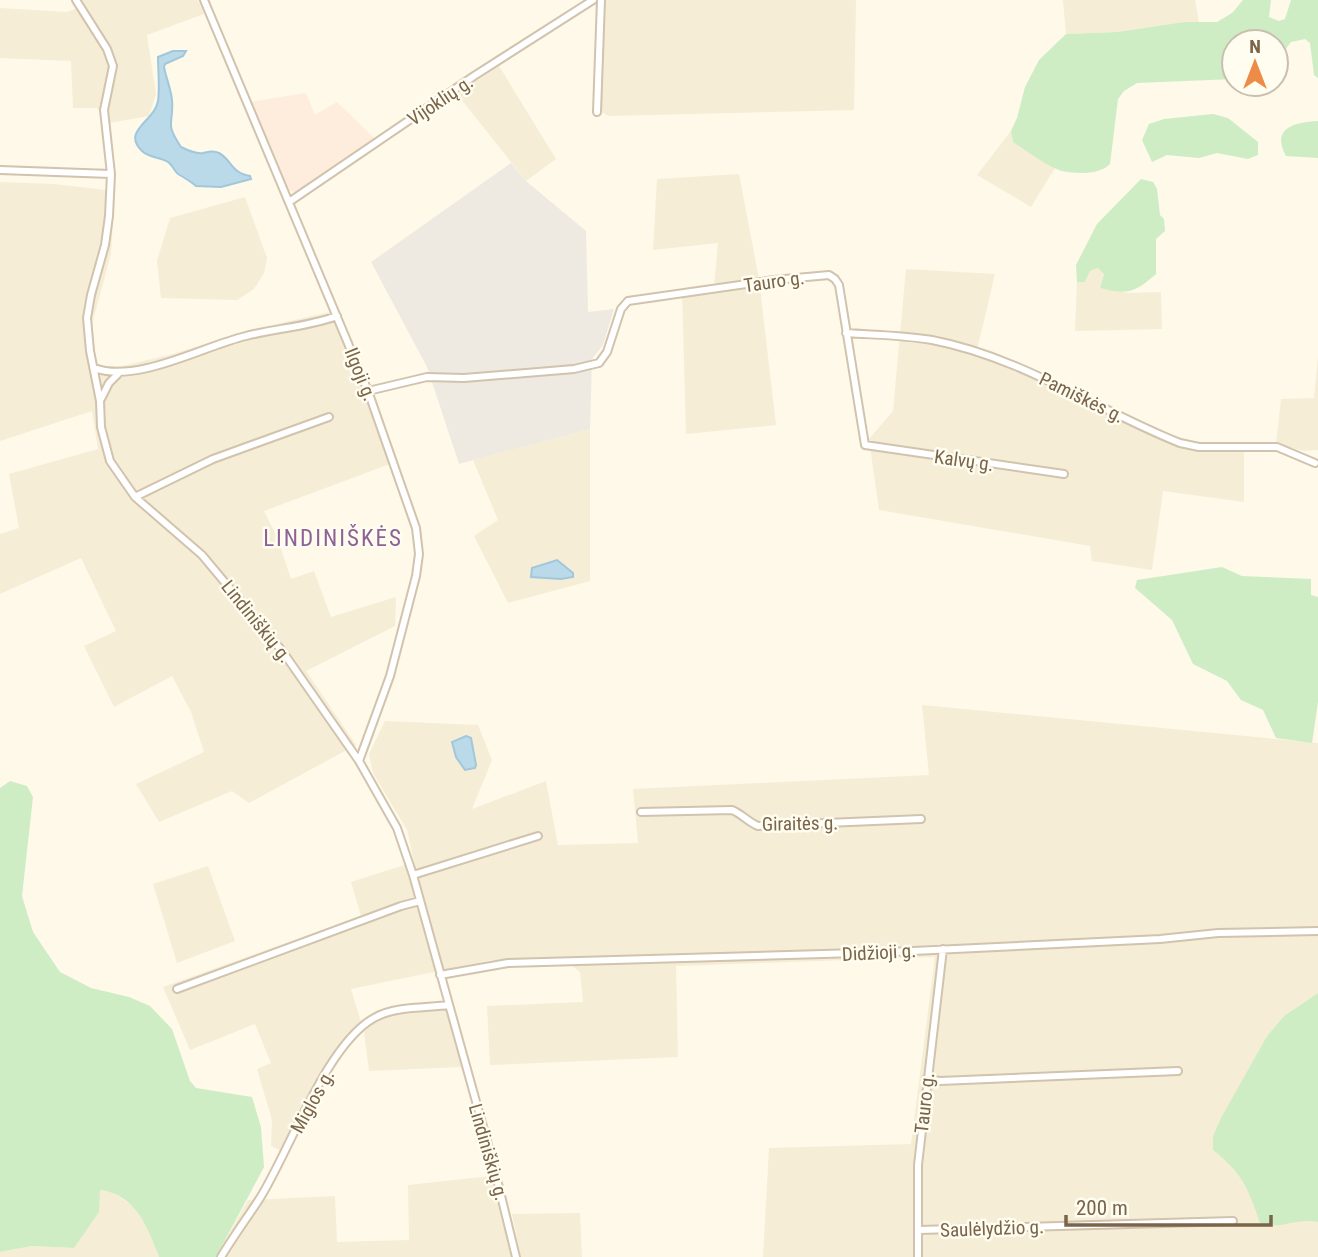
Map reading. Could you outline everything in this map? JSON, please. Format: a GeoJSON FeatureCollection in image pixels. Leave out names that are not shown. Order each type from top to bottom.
{"type":"FeatureCollection","features":[{"type":"Feature","properties":{"kind":"street","name":"Lindiniškių g."},"geometry":{"type":"LineString","coordinates":[[76,0],[111,58],[112,73],[104,110],[111,174],[106,245],[87,318],[90,351],[100,401],[101,428],[110,461],[135,496],[210,564],[283,652],[359,761],[397,828],[413,875],[508,1217],[516,1257]]}},
{"type":"Feature","properties":{"kind":"street","name":"Ilgoji g."},"geometry":{"type":"LineString","coordinates":[[204,0],[368,391],[416,528],[419,554],[390,676],[359,761]]}},
{"type":"Feature","properties":{"kind":"street","name":"Vijoklių g."},"geometry":{"type":"LineString","coordinates":[[289,202],[474,76],[593,0]]}},
{"type":"Feature","properties":{"kind":"street"},"geometry":{"type":"LineString","coordinates":[[597,112],[601,0]]}},
{"type":"Feature","properties":{"kind":"street"},"geometry":{"type":"LineString","coordinates":[[0,170],[111,174]]}},
{"type":"Feature","properties":{"kind":"street","name":"Tauro g."},"geometry":{"type":"LineString","coordinates":[[368,391],[427,377],[464,378],[514,374],[574,369],[599,363],[607,352],[621,309],[628,302],[820,274],[829,275],[839,285],[865,445]]}},
{"type":"Feature","properties":{"kind":"street"},"geometry":{"type":"LineString","coordinates":[[100,401],[108,383],[118,374],[187,356],[248,335],[307,326],[337,316]]}},
{"type":"Feature","properties":{"kind":"street","name":"Pamiškės g."},"geometry":{"type":"LineString","coordinates":[[846,333],[933,340],[1005,363],[1041,377],[1180,443],[1199,447],[1277,447],[1315,463]]}},
{"type":"Feature","properties":{"kind":"street"},"geometry":{"type":"LineString","coordinates":[[94,368],[118,374]]}},
{"type":"Feature","properties":{"kind":"street"},"geometry":{"type":"LineString","coordinates":[[135,496],[213,459],[329,417]]}},
{"type":"Feature","properties":{"kind":"street","name":"Kalvų g."},"geometry":{"type":"LineString","coordinates":[[865,445],[1064,474]]}},
{"type":"Feature","properties":{"kind":"street","name":"Giraitės g."},"geometry":{"type":"LineString","coordinates":[[641,812],[732,810],[758,827],[921,819]]}},
{"type":"Feature","properties":{"kind":"street"},"geometry":{"type":"LineString","coordinates":[[413,875],[538,836]]}},
{"type":"Feature","properties":{"kind":"street"},"geometry":{"type":"LineString","coordinates":[[177,989],[420,901]]}},
{"type":"Feature","properties":{"kind":"street","name":"Didžioji g."},"geometry":{"type":"LineString","coordinates":[[440,975],[508,963],[722,958],[1160,939],[1218,933],[1318,931]]}},
{"type":"Feature","properties":{"kind":"street","name":"Tauro g."},"geometry":{"type":"LineString","coordinates":[[918,1257],[918,1166],[943,949]]}},
{"type":"Feature","properties":{"kind":"street","name":"Miglos g."},"geometry":{"type":"LineString","coordinates":[[221,1257],[260,1198],[314,1095],[349,1038],[378,1016],[449,1005]]}},
{"type":"Feature","properties":{"kind":"street"},"geometry":{"type":"LineString","coordinates":[[926,1079],[940,1081],[1178,1071]]}},
{"type":"Feature","properties":{"kind":"street","name":"Saulėlydžio g."},"geometry":{"type":"LineString","coordinates":[[919,1230],[1233,1221]]}},
{"type":"Feature","properties":{"kind":"shaded area"},"geometry":{"type":"Polygon","coordinates":[[[80,0],[198,0],[204,14],[147,35],[156,94],[149,116],[109,123],[97,108],[73,108],[71,61],[0,58],[0,8],[67,12],[82,6],[80,0]]]}},
{"type":"Feature","properties":{"kind":"shaded area"},"geometry":{"type":"Polygon","coordinates":[[[605,0],[856,0],[854,110],[609,116],[603,113],[600,107],[605,0]]]}},
{"type":"Feature","properties":{"kind":"shaded area"},"geometry":{"type":"Polygon","coordinates":[[[1063,0],[1195,0],[1199,22],[1116,32],[1066,34],[1063,0]]]}},
{"type":"Feature","properties":{"kind":"shaded area"},"geometry":{"type":"Polygon","coordinates":[[[499,66],[556,159],[526,181],[457,94],[499,66]]]}},
{"type":"Feature","properties":{"kind":"shaded area"},"geometry":{"type":"Polygon","coordinates":[[[306,93],[315,115],[337,102],[376,140],[296,194],[288,189],[251,102],[306,93]]]}},
{"type":"Feature","properties":{"kind":"shaded area"},"geometry":{"type":"Polygon","coordinates":[[[1011,131],[1013,142],[1055,168],[1031,207],[977,175],[1011,131]]]}},
{"type":"Feature","properties":{"kind":"shaded area"},"geometry":{"type":"Polygon","coordinates":[[[511,163],[526,181],[586,231],[588,312],[614,309],[603,345],[592,359],[590,429],[459,464],[427,367],[371,262],[511,163]]]}},
{"type":"Feature","properties":{"kind":"shaded area"},"geometry":{"type":"Polygon","coordinates":[[[739,174],[759,279],[776,425],[686,434],[682,290],[714,286],[718,243],[653,250],[657,179],[739,174]]]}},
{"type":"Feature","properties":{"kind":"shaded area"},"geometry":{"type":"Polygon","coordinates":[[[0,182],[54,184],[115,191],[111,254],[92,324],[96,361],[100,366],[118,367],[173,354],[245,331],[339,310],[398,461],[264,511],[277,537],[291,579],[314,571],[331,617],[396,597],[395,626],[306,671],[356,745],[249,803],[232,791],[159,822],[136,784],[204,752],[191,712],[172,676],[114,707],[84,646],[116,631],[81,558],[0,594],[0,534],[19,528],[9,474],[98,449],[92,411],[0,441],[0,182]]]}},
{"type":"Feature","properties":{"kind":"shaded area"},"geometry":{"type":"Polygon","coordinates":[[[245,197],[267,258],[264,273],[254,289],[237,300],[161,298],[157,261],[170,218],[245,197]]]}},
{"type":"Feature","properties":{"kind":"shaded area"},"geometry":{"type":"Polygon","coordinates":[[[1098,268],[1104,273],[1100,288],[1129,293],[1161,292],[1162,329],[1075,331],[1077,282],[1085,282],[1090,271],[1098,268]]]}},
{"type":"Feature","properties":{"kind":"shaded area"},"geometry":{"type":"Polygon","coordinates":[[[906,269],[995,274],[977,350],[1073,387],[1206,452],[1244,452],[1244,502],[1163,491],[1152,570],[1092,561],[1090,546],[879,510],[869,439],[893,411],[906,269]]]}},
{"type":"Feature","properties":{"kind":"shaded area"},"geometry":{"type":"Polygon","coordinates":[[[1318,356],[1318,450],[1304,451],[1276,444],[1281,399],[1314,398],[1318,356]]]}},
{"type":"Feature","properties":{"kind":"shaded area"},"geometry":{"type":"Polygon","coordinates":[[[590,429],[590,581],[508,603],[474,536],[498,520],[473,460],[590,429]]]}},
{"type":"Feature","properties":{"kind":"shaded area"},"geometry":{"type":"Polygon","coordinates":[[[922,705],[1318,743],[1318,993],[1284,1016],[1267,1036],[1213,1136],[1213,1150],[1237,1170],[1249,1191],[1261,1223],[1268,1227],[1306,1219],[1318,1222],[1318,1257],[763,1257],[769,1148],[911,1144],[935,957],[676,966],[678,1057],[490,1065],[487,1006],[583,1002],[580,972],[563,959],[492,960],[351,989],[361,1022],[329,1064],[281,1151],[271,1146],[272,1120],[257,1069],[271,1063],[255,1024],[190,1050],[163,987],[361,916],[351,882],[414,862],[407,830],[373,773],[369,754],[385,721],[478,725],[492,760],[472,809],[546,781],[558,845],[638,843],[633,789],[929,775],[922,705]]]}},
{"type":"Feature","properties":{"kind":"shaded area"},"geometry":{"type":"Polygon","coordinates":[[[208,866],[235,941],[177,963],[153,884],[208,866]]]}},
{"type":"Feature","properties":{"kind":"shaded area"},"geometry":{"type":"Polygon","coordinates":[[[446,1009],[462,1067],[369,1071],[364,1032],[374,1022],[390,1016],[446,1009]]]}},
{"type":"Feature","properties":{"kind":"shaded area"},"geometry":{"type":"Polygon","coordinates":[[[491,1176],[511,1257],[216,1257],[248,1200],[335,1196],[337,1242],[409,1240],[408,1185],[491,1176]]]}},
{"type":"Feature","properties":{"kind":"shaded area"},"geometry":{"type":"Polygon","coordinates":[[[99,1190],[113,1192],[134,1207],[148,1227],[159,1257],[0,1257],[0,1252],[32,1246],[74,1248],[99,1190]]]}},
{"type":"Feature","properties":{"kind":"shaded area"},"geometry":{"type":"Polygon","coordinates":[[[580,1213],[582,1257],[521,1257],[512,1214],[580,1213]]]}},
{"type":"Feature","properties":{"kind":"green space"},"geometry":{"type":"Polygon","coordinates":[[[1243,0],[1271,0],[1269,17],[1279,21],[1285,19],[1291,0],[1318,0],[1318,78],[1314,75],[1310,43],[1305,39],[1290,43],[1290,28],[1220,28],[1220,80],[1137,83],[1124,91],[1118,99],[1110,164],[1106,168],[1081,173],[1062,171],[1013,142],[1011,131],[1025,87],[1039,60],[1066,34],[1117,32],[1184,22],[1217,22],[1232,13],[1243,0]]]}},
{"type":"Feature","properties":{"kind":"green space"},"geometry":{"type":"Polygon","coordinates":[[[1213,114],[1228,118],[1258,142],[1258,155],[1248,159],[1217,153],[1199,158],[1167,155],[1152,162],[1142,140],[1149,124],[1164,119],[1213,114]]]}},
{"type":"Feature","properties":{"kind":"green space"},"geometry":{"type":"Polygon","coordinates":[[[1318,121],[1318,158],[1286,156],[1281,138],[1284,132],[1294,125],[1318,121]]]}},
{"type":"Feature","properties":{"kind":"green space"},"geometry":{"type":"Polygon","coordinates":[[[1141,179],[1153,182],[1157,189],[1160,215],[1164,219],[1165,231],[1156,239],[1156,274],[1136,289],[1124,292],[1100,288],[1104,274],[1098,268],[1090,271],[1085,282],[1077,282],[1076,265],[1097,224],[1141,179]]]}},
{"type":"Feature","properties":{"kind":"green space"},"geometry":{"type":"Polygon","coordinates":[[[1222,567],[1242,576],[1311,579],[1311,595],[1318,597],[1318,702],[1312,743],[1276,738],[1263,710],[1241,700],[1227,681],[1193,664],[1172,620],[1135,588],[1137,580],[1222,567]]]}},
{"type":"Feature","properties":{"kind":"green space"},"geometry":{"type":"Polygon","coordinates":[[[10,781],[27,786],[33,797],[22,896],[33,932],[60,972],[91,988],[129,997],[150,1006],[172,1029],[190,1081],[196,1088],[252,1097],[261,1127],[264,1167],[216,1257],[159,1257],[145,1224],[131,1205],[112,1193],[100,1190],[99,1212],[74,1248],[32,1246],[0,1252],[0,788],[10,781]]]}},
{"type":"Feature","properties":{"kind":"green space"},"geometry":{"type":"Polygon","coordinates":[[[1318,993],[1318,1222],[1266,1225],[1260,1223],[1248,1191],[1238,1174],[1213,1150],[1213,1136],[1267,1036],[1284,1016],[1318,993]]]}},
{"type":"Feature","properties":{"kind":"water"},"geometry":{"type":"Polygon","coordinates":[[[173,51],[186,51],[183,56],[164,67],[172,100],[171,128],[176,139],[181,147],[192,152],[219,153],[235,169],[251,179],[221,187],[196,186],[178,174],[165,160],[145,153],[137,144],[137,132],[156,108],[158,101],[158,57],[173,51]]]}},
{"type":"Feature","properties":{"kind":"water"},"geometry":{"type":"Polygon","coordinates":[[[557,560],[573,573],[573,577],[531,577],[532,568],[557,560]]]}},
{"type":"Feature","properties":{"kind":"water"},"geometry":{"type":"Polygon","coordinates":[[[466,736],[471,738],[476,765],[475,768],[465,770],[456,757],[452,742],[466,736]]]}},
{"type":"Feature","properties":{"kind":"district","name":"LINDINIŠKĖS"},"geometry":{"type":"Point","coordinates":[333,538]}}]}
